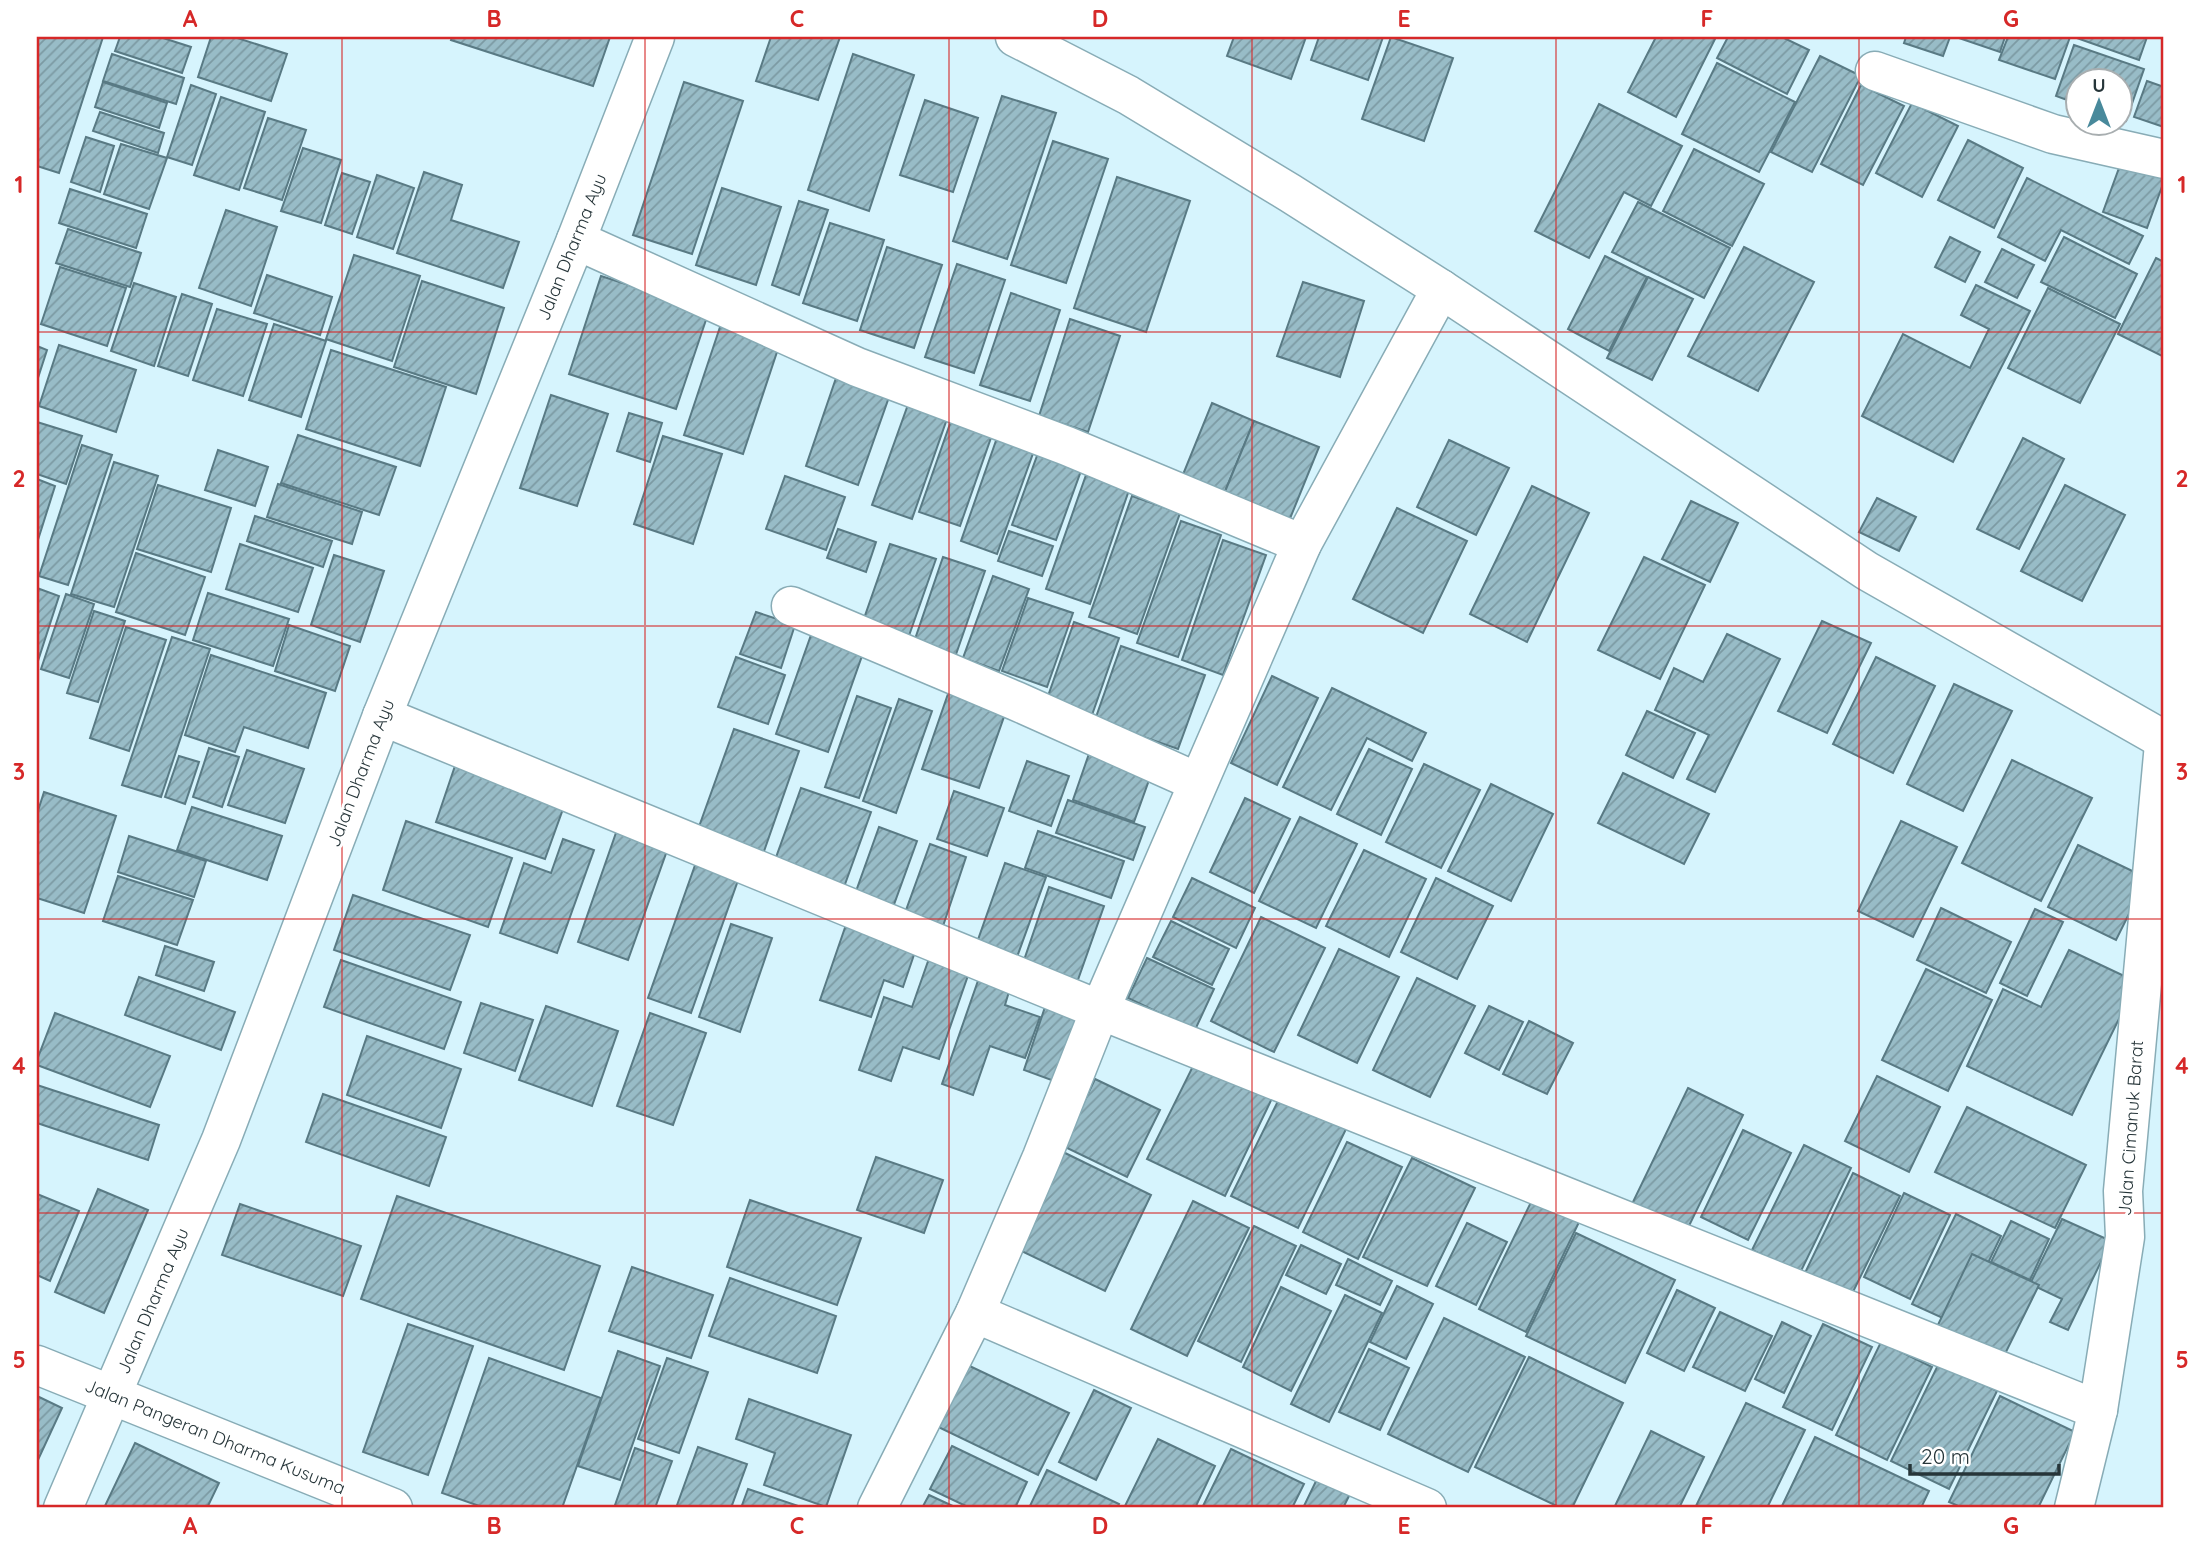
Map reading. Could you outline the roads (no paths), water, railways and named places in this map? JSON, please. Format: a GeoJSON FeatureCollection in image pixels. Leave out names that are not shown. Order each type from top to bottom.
{"type":"FeatureCollection","features":[{"type":"Feature","properties":{"kind":"street","name":"Jalan Dharma Ayu"},"geometry":{"type":"LineString","coordinates":[[63,1508],[222,1140],[382,716],[576,240],[655,37]]}},
{"type":"Feature","properties":{"kind":"street"},"geometry":{"type":"LineString","coordinates":[[1015,37],[1140,102],[1290,193],[1441,289],[1867,571],[2164,742]]}},
{"type":"Feature","properties":{"kind":"street"},"geometry":{"type":"LineString","coordinates":[[1875,71],[2053,134],[2164,159]]}},
{"type":"Feature","properties":{"kind":"street"},"geometry":{"type":"LineString","coordinates":[[576,240],[857,367],[1067,446],[1302,544]]}},
{"type":"Feature","properties":{"kind":"street"},"geometry":{"type":"LineString","coordinates":[[877,1508],[975,1313],[1042,1157],[1100,1010],[1302,544],[1441,289]]}},
{"type":"Feature","properties":{"kind":"street"},"geometry":{"type":"LineString","coordinates":[[791,606],[1016,701],[1197,782]]}},
{"type":"Feature","properties":{"kind":"street"},"geometry":{"type":"LineString","coordinates":[[382,716],[1100,1010],[2098,1410]]}},
{"type":"Feature","properties":{"kind":"street","name":"Jalan Cimanuk Barat"},"geometry":{"type":"LineString","coordinates":[[2074,1508],[2098,1410],[2124,1237],[2123,1191],[2164,742]]}},
{"type":"Feature","properties":{"kind":"street"},"geometry":{"type":"LineString","coordinates":[[975,1313],[1426,1508]]}},
{"type":"Feature","properties":{"kind":"street","name":"Jalan Pangeran Dharma Kusuma"},"geometry":{"type":"LineString","coordinates":[[37,1365],[393,1508]]}}]}
